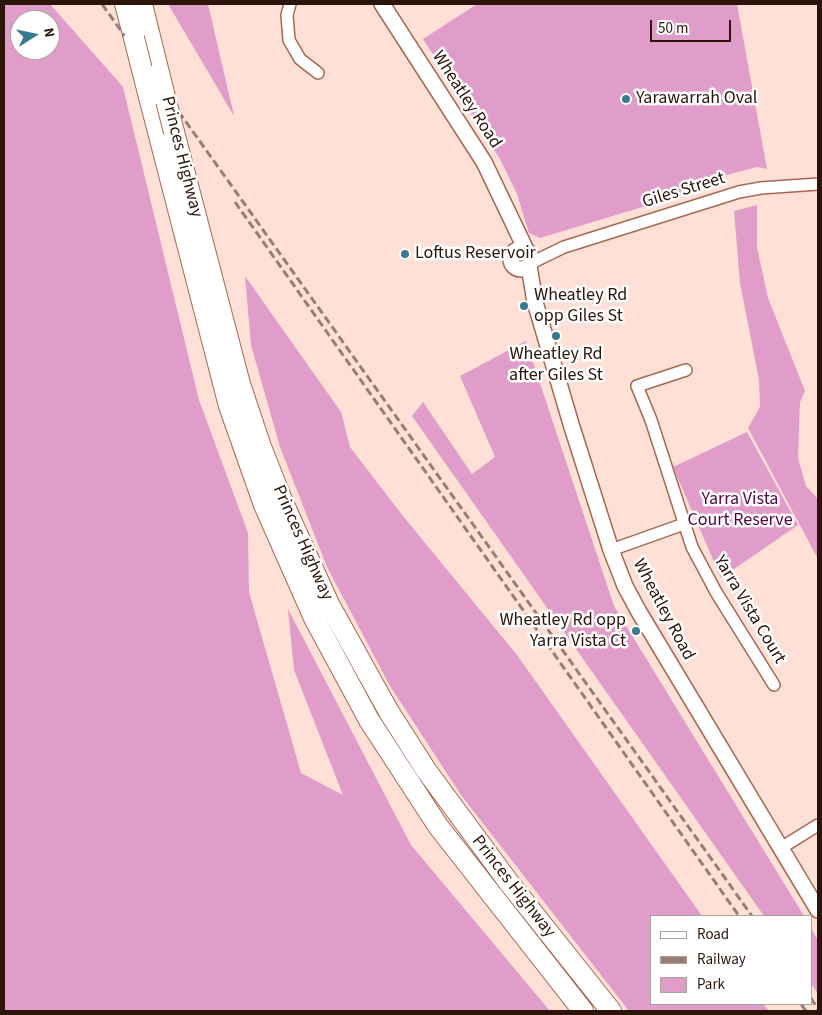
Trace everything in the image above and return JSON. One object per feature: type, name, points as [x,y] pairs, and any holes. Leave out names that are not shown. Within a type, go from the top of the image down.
[{"type":"highway","name":"Princes Highway","points":[[125,4],[229,406],[264,504],[314,618],[369,720],[438,826],[583,1011]]},
{"type":"highway","name":"Princes Highway","points":[[142,4],[243,392],[282,500],[330,604],[384,704],[426,770],[510,884],[611,1011]]},
{"type":"street","points":[[290,4],[287,15],[290,40],[300,59],[318,73]]},
{"type":"street","name":"Wheatley Road","points":[[382,4],[484,162],[499,190],[525,259],[535,302],[611,550],[638,612],[818,910]]},
{"type":"street","name":"Giles Street","points":[[525,259],[739,192],[761,188],[818,184]]},
{"type":"street","name":"Yarra Vista Court","points":[[686,370],[637,386],[652,420],[684,524],[701,565],[774,686]]},
{"type":"street","points":[[611,550],[684,524]]},
{"type":"street","points":[[781,848],[818,826]]},
{"type":"green space","points":[[4,4],[50,4],[55,10],[10,10],[10,60],[60,60],[60,15],[123,87],[199,400],[248,533],[249,592],[301,773],[343,795],[294,670],[288,609],[411,845],[550,1011],[4,1011]]},
{"type":"green space","points":[[168,4],[208,4],[234,116]]},
{"type":"green space","points":[[477,4],[737,4],[767,169],[757,167],[723,176],[692,192],[540,238],[529,233],[517,194],[500,159],[423,39]]},
{"type":"green space","points":[[757,205],[757,247],[768,298],[805,391],[800,402],[798,458],[806,486],[818,499],[818,559],[748,428],[760,407],[759,380],[740,283],[734,211]]},
{"type":"green space","points":[[245,276],[341,412],[350,447],[403,516],[517,655],[701,915],[650,915],[650,1005],[764,1005],[769,1011],[629,1011],[461,795],[390,686],[327,567],[280,447],[251,345]]},
{"type":"green space","points":[[526,341],[614,606],[803,915],[763,915],[412,416],[423,402],[472,474],[495,457],[460,376]]},
{"type":"green space","name":"Yarra Vista Court Reserve","points":[[747,432],[798,525],[721,578],[673,467]]},
{"type":"green space","points":[[812,930],[818,940],[818,994],[812,985]]},
{"type":"railway","points":[[102,4],[751,915]]},
{"type":"railway","points":[[235,202],[738,915]]},
{"type":"railway","points":[[812,1000],[818,1009]]},
{"type":"railway","points":[[802,1005],[806,1011]]},
{"type":"place","name":"Yarawarrah Oval","points":[[626,99]]},
{"type":"place","name":"Loftus Reservoir","points":[[405,254]]},
{"type":"place","name":"Wheatley Rd opp Giles St","points":[[524,306]]},
{"type":"place","name":"Wheatley Rd after Giles St","points":[[556,336]]},
{"type":"place","name":"Wheatley Rd opp Yarra Vista Ct","points":[[636,631]]}]
